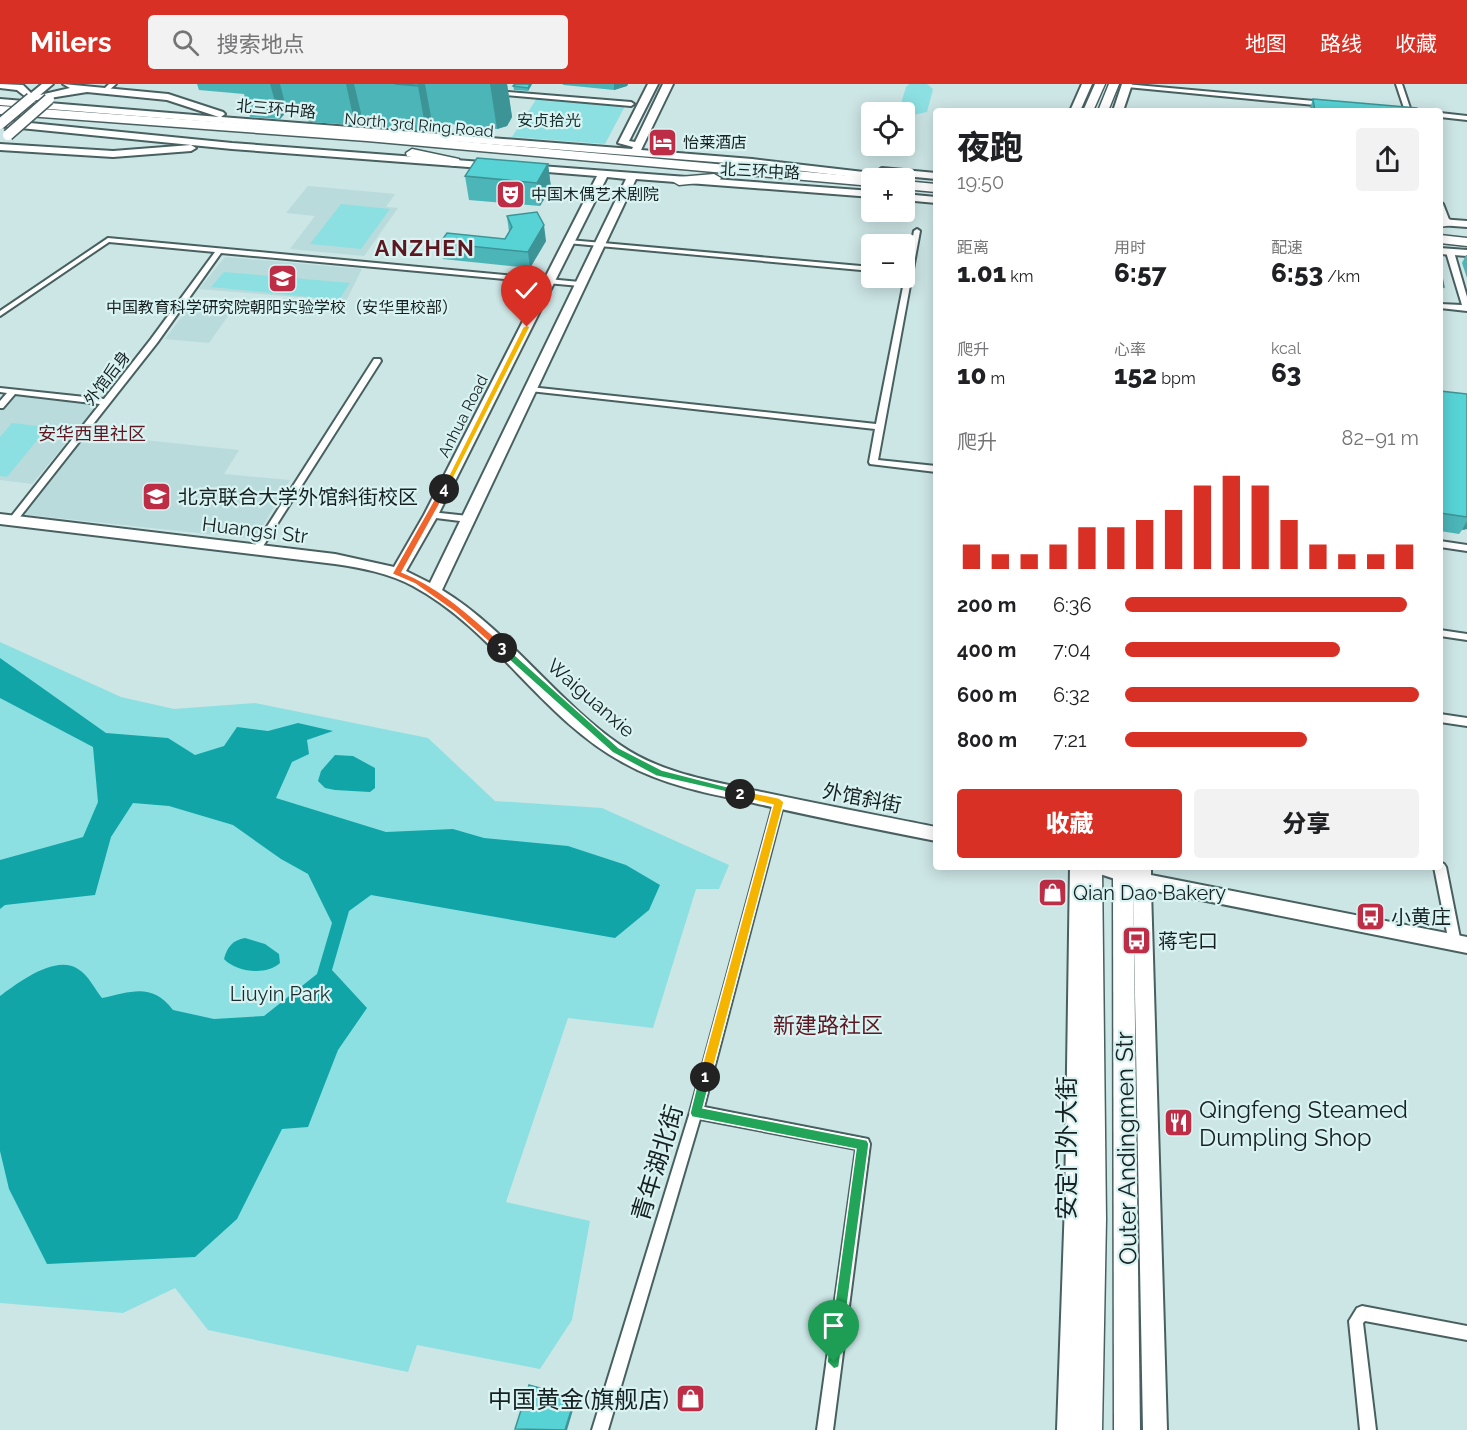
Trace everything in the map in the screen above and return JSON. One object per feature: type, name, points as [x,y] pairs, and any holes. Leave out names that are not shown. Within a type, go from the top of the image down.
[{"type":"highway","name":"North 3rd Ring Road","points":[[0,113],[391,149],[739,177],[861,182]]},
{"type":"highway","points":[[108,122],[146,114]]},
{"type":"highway","name":"North 3rd Ring Road","points":[[108,122],[368,137],[771,172],[861,186]]},
{"type":"highway","points":[[108,122],[130,134]]},
{"type":"highway","points":[[322,128],[368,137]]},
{"type":"highway","points":[[488,148],[531,144]]},
{"type":"highway","points":[[391,149],[454,162]]},
{"type":"highway","points":[[716,160],[771,172]]},
{"type":"highway","points":[[679,181],[739,177]]},
{"type":"highway","points":[[915,186],[933,188]]},
{"type":"highway","points":[[915,192],[933,194]]},
{"type":"highway","points":[[1443,225],[1467,234]]},
{"type":"highway","points":[[1443,239],[1467,242]]},
{"type":"main road","points":[[1089,108],[1100,84]]},
{"type":"main road","points":[[1104,108],[1114,84]]},
{"type":"main road","name":"安定门外大街","points":[[1089,1430],[1093,1347],[1092,870]]},
{"type":"main road","name":"Outer Andingmen Str","points":[[1123,870],[1127,1430]]},
{"type":"street","points":[[36,84],[40,95]]},
{"type":"street","points":[[2,138],[48,84]]},
{"type":"street","points":[[0,113],[68,84],[81,89],[168,97],[190,103]]},
{"type":"street","points":[[89,84],[93,89],[109,87],[174,96],[243,122]]},
{"type":"street","points":[[607,151],[641,84]]},
{"type":"street","points":[[629,145],[653,84]]},
{"type":"street","points":[[629,145],[661,84]]},
{"type":"street","points":[[629,145],[668,84]]},
{"type":"street","points":[[1076,108],[1087,84]]},
{"type":"street","points":[[1119,108],[1127,84],[1335,105]]},
{"type":"street","points":[[1399,84],[1407,108]]},
{"type":"street","points":[[0,85],[20,87],[40,95],[83,91],[156,98],[170,102],[162,109],[146,114]]},
{"type":"street","points":[[482,92],[529,93],[631,104]]},
{"type":"street","points":[[0,123],[40,95]]},
{"type":"street","name":"北三环中路","points":[[0,102],[607,151],[629,145],[716,160],[752,162],[838,182]]},
{"type":"street","points":[[1443,115],[1467,118]]},
{"type":"street","points":[[0,123],[130,134],[232,146],[509,167]]},
{"type":"street","points":[[619,126],[629,145]]},
{"type":"street","points":[[2,138],[23,145],[102,151],[124,147],[132,140],[130,134]]},
{"type":"street","points":[[2,138],[113,154],[232,146]]},
{"type":"street","points":[[0,157],[18,151],[116,158],[146,152]]},
{"type":"street","points":[[752,162],[933,176]]},
{"type":"street","name":"北三环中路","points":[[521,168],[772,187],[838,182]]},
{"type":"street","name":"Anhua Road","points":[[397,574],[431,515],[603,175]]},
{"type":"street","points":[[433,592],[632,177]]},
{"type":"street","points":[[838,182],[861,180]]},
{"type":"street","points":[[915,180],[933,182]]},
{"type":"street","points":[[838,182],[861,190]]},
{"type":"street","points":[[772,187],[802,193],[861,198]]},
{"type":"street","points":[[915,198],[933,200]]},
{"type":"street","points":[[915,203],[933,205]]},
{"type":"street","points":[[1443,225],[1467,224]]},
{"type":"street","points":[[915,239],[917,231]]},
{"type":"street","points":[[0,314],[108,240],[580,284]]},
{"type":"street","points":[[569,242],[861,268]]},
{"type":"street","name":"外馆后身","points":[[6,519],[107,402],[219,251]]},
{"type":"street","points":[[1443,306],[1467,308],[1445,251],[1467,253]]},
{"type":"street","points":[[904,288],[873,462],[933,469]]},
{"type":"street","points":[[257,549],[377,361]]},
{"type":"street","points":[[530,389],[881,427]]},
{"type":"street","points":[[0,390],[107,402]]},
{"type":"street","points":[[0,405],[14,391]]},
{"type":"street","points":[[431,515],[468,519]]},
{"type":"street","name":"Huangsi Str","points":[[6,519],[336,560],[397,574],[418,582],[433,592]]},
{"type":"street","points":[[1443,544],[1467,548]]},
{"type":"street","name":"Waiguanxie","points":[[433,592],[491,638],[598,737],[616,750],[660,774],[779,802]]},
{"type":"street","points":[[1443,633],[1467,637]]},
{"type":"street","points":[[1443,718],[1467,722]]},
{"type":"street","name":"外馆斜街","points":[[779,802],[933,833]]},
{"type":"street","name":"青年湖北街","points":[[600,1430],[696,1113],[779,802]]},
{"type":"street","points":[[1069,1430],[1076,1203],[1079,870]]},
{"type":"street","points":[[1123,870],[1461,944],[1441,870]]},
{"type":"street","points":[[1143,874],[1155,1430]]},
{"type":"street","points":[[1123,973],[1143,956]]},
{"type":"street","points":[[696,1113],[863,1144],[825,1430]]},
{"type":"street","points":[[1368,1430],[1356,1321],[1362,1312],[1467,1333]]},
{"type":"shaded area","points":[[308,186],[395,194],[386,207],[398,208],[364,256],[290,249],[315,216],[286,213]]},
{"type":"shaded area","name":"中国教育科学研究院朝阳实验学校（安华里校部）","points":[[225,257],[362,269],[346,301],[199,289]]},
{"type":"shaded area","points":[[189,307],[232,310],[209,343],[165,339]]},
{"type":"shaded area","points":[[14,394],[99,403],[32,484],[0,480],[0,409]]},
{"type":"shaded area","name":"北京联合大学外馆斜街校区","points":[[86,434],[239,450],[224,474],[290,480],[255,539],[20,514]]},
{"type":"shaded area","points":[[0,658],[106,733],[168,738],[195,755],[224,746],[237,727],[268,731],[298,723],[333,731],[307,740],[309,754],[292,762],[276,798],[386,832],[453,829],[484,838],[568,846],[626,865],[660,885],[649,910],[615,938],[371,895],[349,911],[332,970],[367,1008],[338,1050],[308,1127],[282,1129],[237,1219],[195,1257],[47,1264],[9,1189],[0,1151],[0,996],[37,972],[59,965],[69,965],[85,975],[102,998],[122,993],[149,992],[165,1001],[173,1010],[214,1019],[264,1016],[317,974],[332,923],[308,874],[281,859],[233,825],[169,806],[133,803],[111,837],[95,895],[5,905],[0,909],[0,860],[83,837],[98,802],[93,747],[0,698]]},
{"type":"shaded area","points":[[335,755],[353,756],[375,768],[375,788],[370,792],[325,788],[318,781],[321,771]]},
{"type":"shaded area","points":[[245,938],[265,944],[279,954],[280,963],[267,970],[251,971],[236,967],[224,959],[234,942]]},
{"type":"green space","points":[[909,84],[927,84],[933,89],[927,112],[915,115],[915,102],[901,102]]},
{"type":"green space","name":"安贞拾光","points":[[537,98],[625,106],[605,144],[512,137]]},
{"type":"green space","points":[[341,204],[390,209],[361,249],[310,244]]},
{"type":"green space","points":[[224,272],[350,283],[339,300],[211,287]]},
{"type":"green space","points":[[12,423],[48,427],[7,477],[0,476],[0,437]]},
{"type":"green space","name":"Liuyin Park","points":[[0,642],[121,697],[174,709],[255,703],[428,738],[495,801],[602,808],[729,865],[719,889],[696,889],[653,1028],[568,1018],[506,1202],[590,1221],[572,1320],[540,1369],[417,1345],[408,1372],[208,1330],[175,1288],[123,1313],[0,1303]]},
{"type":"building","points":[[395,84],[419,84],[418,86]]},
{"type":"building","points":[[530,84],[528,88],[513,86]]},
{"type":"building","points":[[1313,99],[1417,108],[1314,108]]},
{"type":"building","points":[[477,158],[548,164],[537,183],[465,176]]},
{"type":"building","points":[[537,212],[544,225],[528,252],[440,243],[447,233],[505,239],[512,227],[507,216]]},
{"type":"building","points":[[1443,391],[1467,394],[1467,517],[1443,513]]},
{"type":"building","points":[[529,1385],[575,1398],[565,1430],[515,1429]]},
{"type":"place","name":"怡莱酒店","points":[[662,142]]},
{"type":"place","name":"中国木偶艺术剧院","points":[[510,194]]},
{"type":"place","name":"中国教育科学研究院朝阳实验学校（安华里校部）","points":[[282,279]]},
{"type":"place","name":"北京联合大学外馆斜街校区","points":[[157,497]]},
{"type":"place","name":"Qian Dao Bakery","points":[[1052,893]]},
{"type":"place","name":"小黄庄","points":[[1370,917]]},
{"type":"place","name":"蒋宅口","points":[[1137,941]]},
{"type":"place","name":"Qingfeng Steamed Dumpling Shop","points":[[1178,1123]]},
{"type":"place","name":"中国黄金(旗舰店)","points":[[690,1399]]},
{"type":"district","name":"ANZHEN","points":[[425,248]]},
{"type":"district","name":"安华西里社区","points":[[92,433]]},
{"type":"district","name":"新建路社区","points":[[828,1025]]},
{"type":"route","points":[[527,327],[431,515],[397,574],[418,582],[458,609],[598,737],[632,760],[660,774],[779,802],[696,1113],[863,1144],[834,1362]]}]
